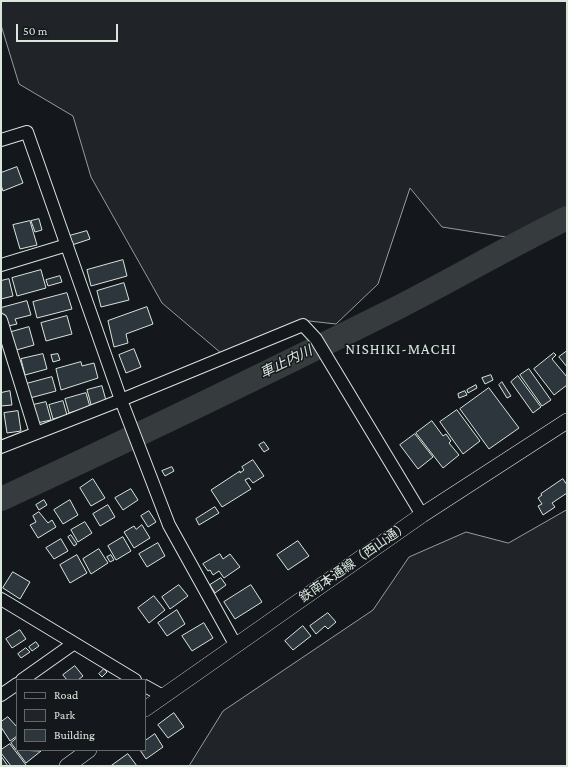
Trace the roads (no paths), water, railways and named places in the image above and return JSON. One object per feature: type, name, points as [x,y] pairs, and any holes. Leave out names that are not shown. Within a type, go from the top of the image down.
[{"type":"street","points":[[1,140],[27,132],[121,400],[169,525],[235,644]]},
{"type":"street","points":[[1,265],[67,245]]},
{"type":"street","points":[[1,320],[36,433]]},
{"type":"street","points":[[1,447],[121,400],[303,325],[316,339],[422,515]]},
{"type":"street","name":"鉄南本通線（西山通）","points":[[146,708],[235,644],[422,515],[567,421]]},
{"type":"street","points":[[1,599],[73,644],[133,679]]},
{"type":"street","points":[[23,679],[73,644]]},
{"type":"street","points":[[1,695],[16,685]]},
{"type":"street","points":[[146,687],[163,696]]},
{"type":"street","points":[[67,766],[88,751]]},
{"type":"waterway","name":"車止内川","points":[[1,499],[149,430],[415,299],[523,240],[567,218]]},
{"type":"district","name":"NISHIKI-MACHI","points":[[401,349]]}]
